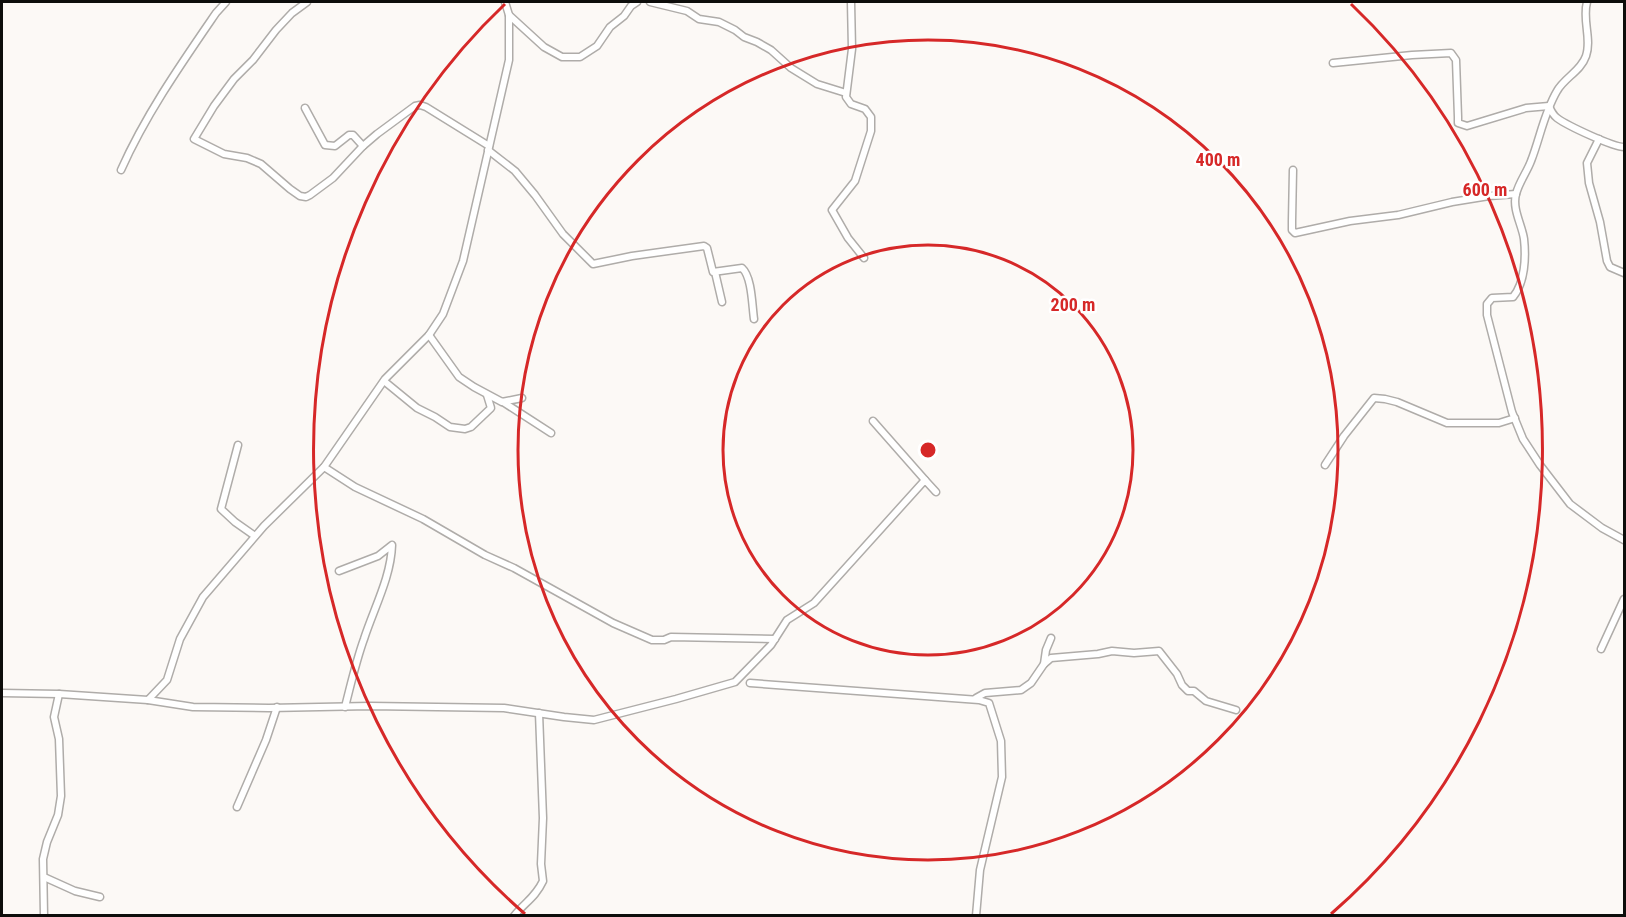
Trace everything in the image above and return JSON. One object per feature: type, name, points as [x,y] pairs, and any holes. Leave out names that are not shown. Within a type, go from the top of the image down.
[{"type":"street","points":[[121,170],[160,95],[210,21],[226,2]]},
{"type":"street","points":[[307,2],[292,13],[234,79],[194,139],[224,154],[247,158],[261,164],[290,189],[306,197],[333,178],[363,146],[392,122],[420,105],[489,148],[515,171],[563,234],[592,264],[700,246],[707,248],[722,302]]},
{"type":"street","points":[[148,700],[167,680],[180,639],[203,597],[255,536],[324,466],[384,381],[429,335],[443,314],[463,261],[509,60],[509,15],[505,2]]},
{"type":"street","points":[[509,15],[544,47],[562,57],[580,57],[597,46],[610,27],[637,2]]},
{"type":"street","points":[[650,2],[687,11],[699,19],[719,22],[771,50],[790,68],[817,84],[846,93]]},
{"type":"street","points":[[851,2],[852,49],[846,97],[851,104],[865,109],[872,117],[871,131],[855,181],[832,210],[864,258]]},
{"type":"street","points":[[1587,2],[1585,11],[1588,46],[1586,57],[1581,66],[1558,88],[1515,194],[1515,204],[1524,240],[1522,279],[1519,290],[1513,297],[1492,298],[1487,304],[1486,315],[1523,439],[1570,504],[1602,528],[1624,540]]},
{"type":"street","points":[[1333,63],[1451,53],[1456,60],[1458,123],[1462,126],[1526,108],[1549,106]]},
{"type":"street","points":[[1549,106],[1555,117],[1599,139],[1618,147],[1624,147]]},
{"type":"street","points":[[305,108],[325,146],[335,146],[349,135],[353,135],[363,146]]},
{"type":"street","points":[[1599,139],[1587,163],[1589,183],[1600,222],[1607,261],[1610,267],[1624,273]]},
{"type":"street","points":[[1293,170],[1292,230],[1295,233],[1350,220],[1398,215],[1443,204],[1515,194]]},
{"type":"street","points":[[715,272],[745,269],[754,319]]},
{"type":"street","points":[[429,335],[459,377],[551,433]]},
{"type":"street","points":[[384,381],[417,408],[450,427],[465,429],[471,427],[491,408],[487,395]]},
{"type":"street","points":[[502,402],[522,398]]},
{"type":"street","points":[[1325,465],[1344,435],[1374,398],[1397,402],[1447,423],[1499,423],[1515,418]]},
{"type":"street","points":[[873,421],[936,492]]},
{"type":"street","points":[[238,445],[221,509],[255,536]]},
{"type":"street","points":[[324,466],[355,487],[423,519],[485,555],[652,640],[664,640],[671,637],[775,639]]},
{"type":"street","points":[[2,693],[148,700],[193,706],[504,708],[594,720],[735,682],[771,645],[787,620],[814,603],[925,480]]},
{"type":"street","points":[[339,570],[378,556],[392,545],[391,557],[345,707]]},
{"type":"street","points":[[1601,649],[1624,599]]},
{"type":"street","points":[[1044,664],[1051,638]]},
{"type":"street","points":[[979,700],[975,698],[985,693],[1021,690],[1051,658],[1112,651],[1134,653],[1159,651],[1188,691],[1194,691],[1206,701],[1236,710]]},
{"type":"street","points":[[750,683],[989,702],[1001,741],[1002,777],[980,870],[976,915]]},
{"type":"street","points":[[44,915],[43,859],[58,814],[61,796],[58,740],[54,717],[59,694]]},
{"type":"street","points":[[237,807],[266,740],[277,707]]},
{"type":"street","points":[[514,915],[533,898],[543,881],[539,713]]},
{"type":"street","points":[[44,877],[75,891],[100,897]]}]
